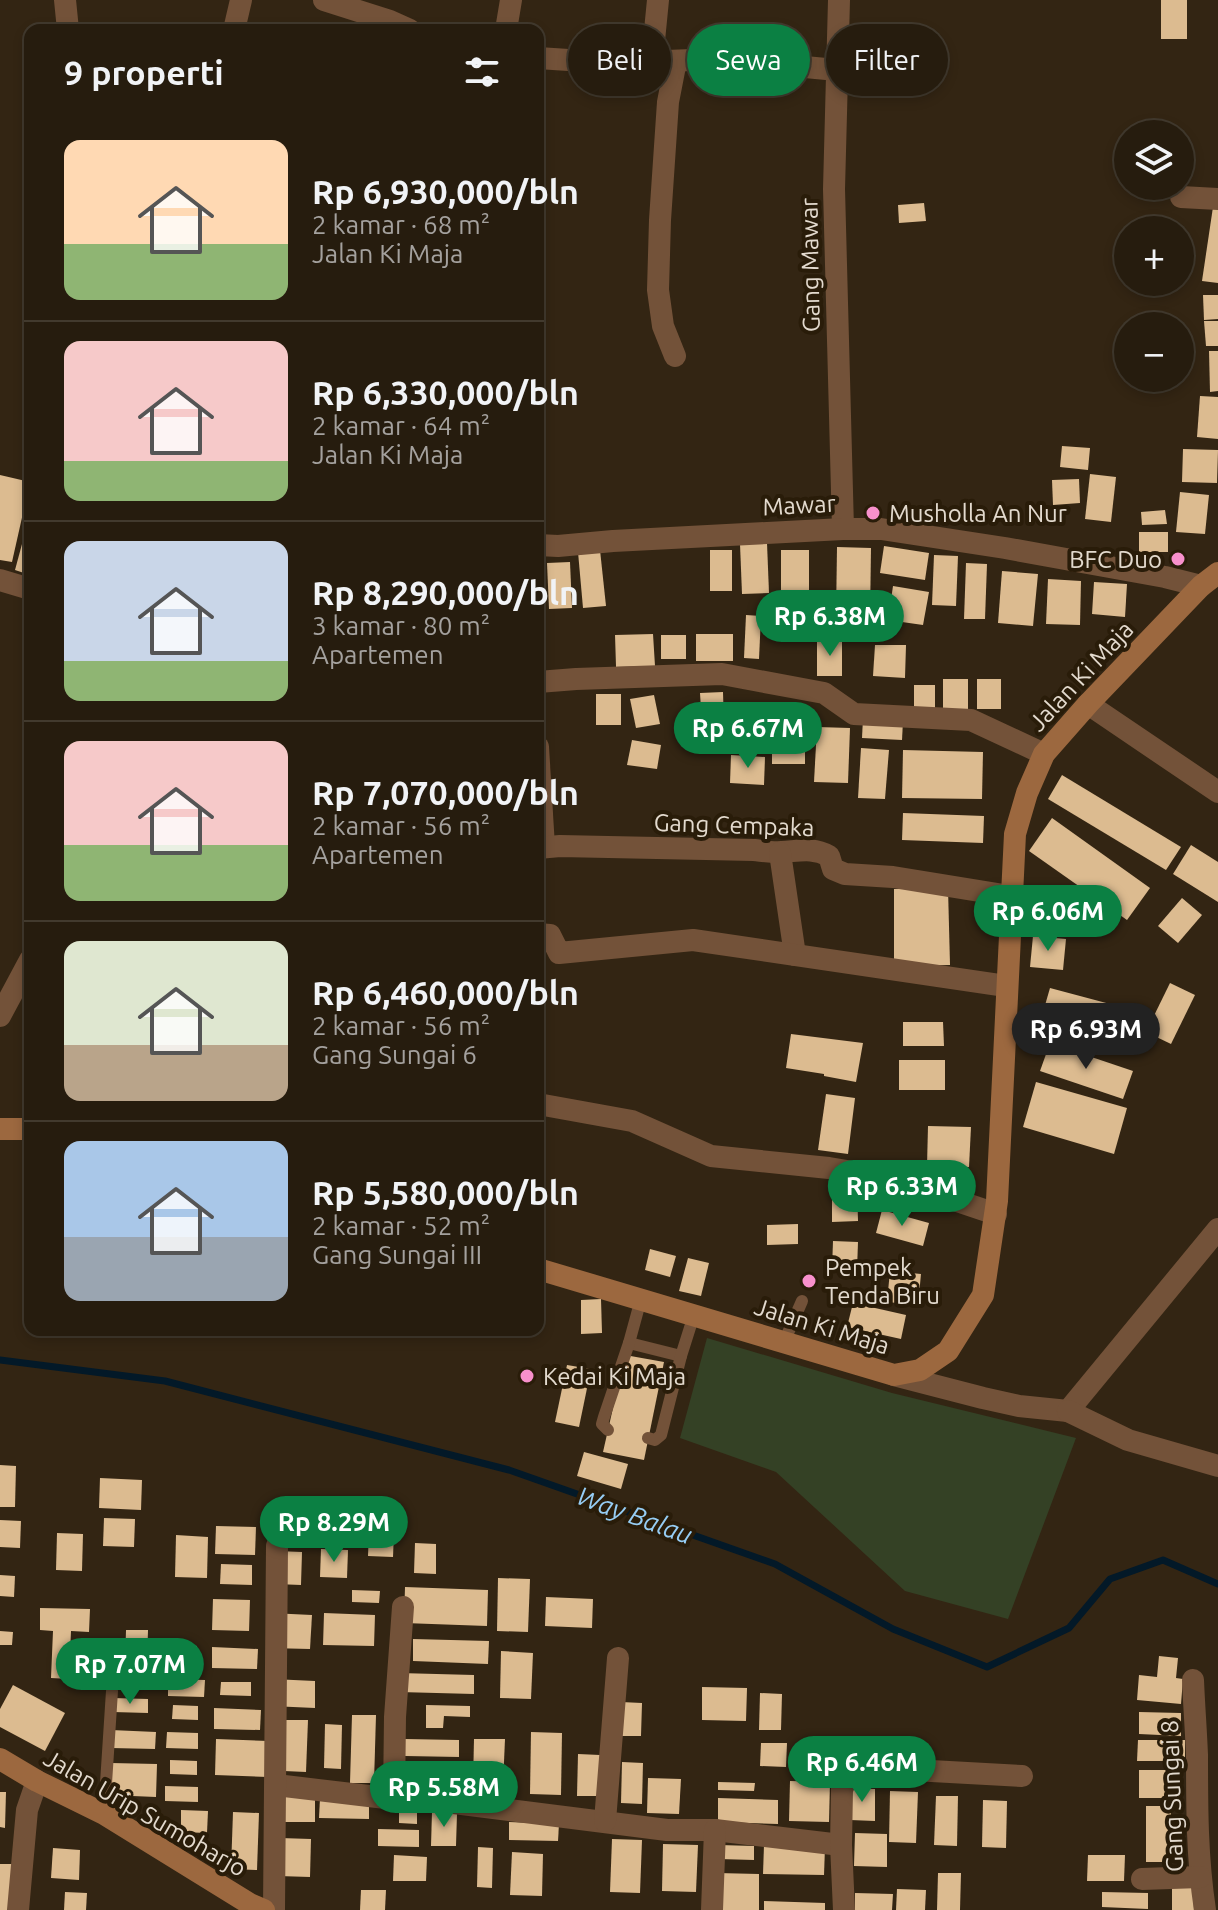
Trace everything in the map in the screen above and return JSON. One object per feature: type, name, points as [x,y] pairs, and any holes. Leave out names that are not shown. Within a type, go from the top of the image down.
[{"type":"main road","name":"Jalan Ki Maja","points":[[544,1271],[894,1375],[920,1370],[948,1351],[983,1295],[996,1214],[1010,896],[1015,834],[1027,793],[1044,754],[1088,704],[1210,579]]},
{"type":"main road","points":[[0,1129],[24,1129]]},
{"type":"main road","name":"Jalan Urip Sumoharjo","points":[[0,1759],[104,1814],[255,1908]]},
{"type":"street","points":[[65,0],[67,24]]},
{"type":"street","points":[[235,24],[241,0]]},
{"type":"street","points":[[324,0],[353,4],[397,24]]},
{"type":"street","points":[[507,24],[511,0]]},
{"type":"street","points":[[656,24],[658,0]]},
{"type":"street","name":"Gang Mawar","points":[[838,24],[839,0]]},
{"type":"street","points":[[671,61],[718,59],[826,64]]},
{"type":"street","points":[[675,356],[663,326],[658,290],[667,117],[676,61]]},
{"type":"street","points":[[544,62],[568,62]]},
{"type":"street","name":"Gang Mawar","points":[[836,96],[834,189],[843,529]]},
{"type":"street","points":[[1194,198],[1218,199]]},
{"type":"street","name":"Mawar","points":[[544,545],[881,529],[1165,577],[1210,579]]},
{"type":"street","points":[[0,580],[24,587]]},
{"type":"street","points":[[544,681],[722,674],[824,693],[854,714],[971,720],[1044,754]]},
{"type":"street","points":[[1088,704],[1218,792]]},
{"type":"street","name":"Gang Cempaka","points":[[544,848],[780,853],[798,849],[819,850],[829,856],[833,869],[845,874],[893,877],[1010,896]]},
{"type":"street","points":[[780,853],[795,955]]},
{"type":"street","points":[[544,934],[550,935],[559,953],[693,940],[1006,986]]},
{"type":"street","points":[[0,1016],[24,971]]},
{"type":"street","points":[[544,1105],[632,1121],[711,1156],[829,1168],[889,1178],[996,1214]]},
{"type":"street","points":[[1068,1411],[1217,1231]]},
{"type":"street","points":[[894,1375],[1019,1406],[1068,1411],[1128,1440],[1218,1466]]},
{"type":"street","points":[[274,1910],[277,1546]]},
{"type":"street","points":[[394,1799],[395,1717],[403,1607]]},
{"type":"street","points":[[605,1821],[618,1658]]},
{"type":"street","name":"Gang Sungai 8","points":[[1193,1680],[1200,1877],[1205,1910]]},
{"type":"street","points":[[844,1910],[842,1789],[849,1775],[858,1767],[1022,1776]]},
{"type":"street","points":[[18,1910],[27,1810],[37,1781]]},
{"type":"street","points":[[276,1785],[394,1799],[430,1800],[667,1830],[715,1830],[841,1845]]},
{"type":"street","points":[[712,1910],[715,1830]]},
{"type":"street","points":[[1142,1879],[1200,1877]]},
{"type":"lane","points":[[608,1430],[602,1424],[641,1299]]},
{"type":"lane","points":[[784,1342],[802,1301]]},
{"type":"lane","points":[[648,1438],[655,1440],[661,1435],[694,1315]]},
{"type":"lane","points":[[629,1343],[681,1356]]},
{"type":"lane","points":[[104,1814],[112,1691]]},
{"type":"green space","points":[[707,1338],[892,1393],[1076,1438],[1008,1619],[905,1591],[776,1472],[680,1438]]},
{"type":"building","points":[[1161,0],[1187,0],[1187,39],[1161,39]]},
{"type":"building","points":[[924,203],[926,221],[899,223],[898,205]]},
{"type":"building","points":[[1213,207],[1218,208],[1218,283],[1202,281]]},
{"type":"building","points":[[1203,295],[1218,295],[1218,319],[1204,320]]},
{"type":"building","points":[[1204,321],[1218,321],[1218,346],[1206,346]]},
{"type":"building","points":[[1209,351],[1218,351],[1218,391],[1210,392]]},
{"type":"building","points":[[1200,396],[1218,397],[1218,439],[1197,437]]},
{"type":"building","points":[[1062,446],[1090,448],[1088,470],[1060,467]]},
{"type":"building","points":[[1183,449],[1218,450],[1217,483],[1182,482]]},
{"type":"building","points":[[1090,474],[1116,477],[1111,522],[1085,519]]},
{"type":"building","points":[[0,475],[24,481],[24,509],[12,562],[0,560]]},
{"type":"building","points":[[1079,479],[1080,503],[1053,505],[1052,480]]},
{"type":"building","points":[[1180,492],[1209,495],[1205,534],[1176,532]]},
{"type":"building","points":[[1165,510],[1167,524],[1142,525],[1141,512]]},
{"type":"building","points":[[1139,532],[1168,532],[1168,552],[1139,552]]},
{"type":"building","points":[[24,537],[24,573],[15,570]]},
{"type":"building","points":[[767,543],[769,593],[742,594],[740,544]]},
{"type":"building","points":[[884,546],[929,553],[925,580],[880,573]]},
{"type":"building","points":[[837,547],[871,548],[870,618],[836,617]]},
{"type":"building","points":[[600,550],[606,606],[583,608],[578,552]]},
{"type":"building","points":[[710,550],[732,550],[732,591],[710,591]]},
{"type":"building","points":[[781,550],[809,550],[809,598],[781,598]]},
{"type":"building","points":[[934,555],[958,556],[956,606],[932,605]]},
{"type":"building","points":[[570,562],[572,608],[549,609],[547,563]]},
{"type":"building","points":[[966,563],[987,564],[985,619],[964,619]]},
{"type":"building","points":[[1002,571],[1038,574],[1033,626],[998,623]]},
{"type":"building","points":[[1048,579],[1081,581],[1080,625],[1046,624]]},
{"type":"building","points":[[1094,582],[1127,584],[1125,617],[1092,614]]},
{"type":"building","points":[[893,586],[929,592],[923,625],[888,620]]},
{"type":"building","points":[[746,615],[761,616],[759,659],[744,658]]},
{"type":"building","points":[[653,634],[655,666],[616,667],[615,635]]},
{"type":"building","points":[[696,634],[733,634],[733,661],[696,661]]},
{"type":"building","points":[[661,635],[686,635],[686,659],[661,659]]},
{"type":"building","points":[[817,640],[842,640],[842,676],[817,676]]},
{"type":"building","points":[[875,645],[906,645],[905,678],[873,676]]},
{"type":"building","points":[[943,679],[968,679],[968,712],[943,712]]},
{"type":"building","points":[[977,679],[1001,679],[1001,709],[977,709]]},
{"type":"building","points":[[914,685],[935,685],[935,711],[914,711]]},
{"type":"building","points":[[723,692],[724,726],[702,726],[700,693]]},
{"type":"building","points":[[596,694],[621,694],[621,725],[596,725]]},
{"type":"building","points":[[654,695],[660,724],[636,728],[630,699]]},
{"type":"building","points":[[736,705],[759,705],[758,740],[735,740]]},
{"type":"building","points":[[770,705],[802,707],[800,737],[768,735]]},
{"type":"building","points":[[863,718],[903,721],[902,740],[862,738]]},
{"type":"building","points":[[817,727],[850,728],[848,783],[814,782]]},
{"type":"building","points":[[632,740],[661,745],[657,769],[627,765]]},
{"type":"building","points":[[772,747],[805,747],[805,764],[772,764]]},
{"type":"building","points":[[861,748],[889,750],[885,799],[858,798]]},
{"type":"building","points":[[903,750],[983,752],[982,799],[902,798]]},
{"type":"building","points":[[731,755],[765,757],[764,785],[730,783]]},
{"type":"building","points":[[1062,775],[1181,847],[1166,870],[1048,799]]},
{"type":"building","points":[[903,813],[984,816],[983,843],[902,840]]},
{"type":"building","points":[[1052,818],[1150,888],[1127,920],[1029,851]]},
{"type":"building","points":[[1191,845],[1218,862],[1218,902],[1173,874]]},
{"type":"building","points":[[948,888],[950,965],[894,966],[894,889]]},
{"type":"building","points":[[1182,898],[1202,915],[1178,943],[1158,926]]},
{"type":"building","points":[[1033,936],[1066,939],[1063,970],[1030,967]]},
{"type":"building","points":[[1170,983],[1195,995],[1171,1044],[1146,1032]]},
{"type":"building","points":[[1050,988],[1140,1012],[1130,1050],[1039,1026]]},
{"type":"building","points":[[903,1022],[943,1022],[944,1046],[903,1046]]},
{"type":"building","points":[[791,1034],[863,1043],[856,1082],[786,1068]]},
{"type":"building","points":[[1050,1043],[1133,1071],[1123,1099],[1040,1071]]},
{"type":"building","points":[[899,1060],[945,1060],[945,1090],[899,1090]]},
{"type":"building","points":[[1036,1082],[1127,1108],[1114,1154],[1023,1127]]},
{"type":"building","points":[[826,1094],[855,1098],[848,1154],[818,1150]]},
{"type":"building","points":[[928,1126],[971,1127],[969,1167],[927,1166]]},
{"type":"building","points":[[832,1183],[857,1183],[858,1221],[832,1222]]},
{"type":"building","points":[[882,1210],[929,1223],[923,1246],[876,1233]]},
{"type":"building","points":[[798,1224],[798,1244],[767,1245],[767,1225]]},
{"type":"building","points":[[833,1241],[858,1242],[857,1270],[832,1269]]},
{"type":"building","points":[[650,1249],[676,1256],[670,1277],[645,1270]]},
{"type":"building","points":[[688,1258],[709,1263],[701,1296],[679,1291]]},
{"type":"building","points":[[890,1271],[921,1274],[918,1305],[887,1302]]},
{"type":"building","points":[[601,1299],[602,1333],[581,1334],[581,1300]]},
{"type":"building","points":[[853,1303],[906,1315],[901,1339],[847,1327]]},
{"type":"building","points":[[625,1355],[664,1362],[644,1460],[603,1452]]},
{"type":"building","points":[[567,1365],[591,1369],[579,1427],[555,1422]]},
{"type":"building","points":[[584,1452],[628,1464],[621,1489],[577,1476]]},
{"type":"building","points":[[0,1465],[16,1466],[15,1507],[0,1507]]},
{"type":"building","points":[[100,1478],[142,1480],[141,1510],[99,1508]]},
{"type":"building","points":[[294,1500],[328,1501],[327,1537],[292,1535]]},
{"type":"building","points":[[104,1518],[135,1519],[134,1547],[103,1546]]},
{"type":"building","points":[[0,1520],[21,1521],[20,1548],[0,1547]]},
{"type":"building","points":[[216,1526],[256,1527],[255,1555],[215,1554]]},
{"type":"building","points":[[369,1531],[394,1532],[393,1557],[368,1556]]},
{"type":"building","points":[[57,1533],[83,1534],[82,1571],[56,1570]]},
{"type":"building","points":[[176,1535],[208,1537],[207,1578],[175,1577]]},
{"type":"building","points":[[415,1543],[436,1544],[436,1574],[414,1573]]},
{"type":"building","points":[[321,1549],[348,1550],[347,1578],[320,1577]]},
{"type":"building","points":[[277,1551],[302,1552],[301,1585],[276,1584]]},
{"type":"building","points":[[221,1564],[252,1565],[252,1585],[220,1584]]},
{"type":"building","points":[[0,1575],[15,1576],[14,1597],[0,1596]]},
{"type":"building","points":[[498,1578],[530,1579],[528,1632],[497,1631]]},
{"type":"building","points":[[405,1587],[488,1590],[487,1626],[404,1623]]},
{"type":"building","points":[[352,1590],[380,1591],[379,1603],[352,1602]]},
{"type":"building","points":[[546,1597],[593,1599],[592,1628],[545,1626]]},
{"type":"building","points":[[213,1599],[250,1600],[249,1631],[212,1630]]},
{"type":"building","points":[[40,1608],[90,1609],[89,1632],[71,1631],[69,1679],[51,1678],[53,1631],[40,1630]]},
{"type":"building","points":[[270,1613],[312,1615],[310,1649],[269,1648]]},
{"type":"building","points":[[324,1613],[375,1615],[374,1646],[323,1645]]},
{"type":"building","points":[[126,1630],[148,1630],[147,1666],[125,1665]]},
{"type":"building","points":[[0,1631],[13,1632],[12,1645],[0,1645]]},
{"type":"building","points":[[413,1639],[489,1641],[488,1664],[413,1661]]},
{"type":"building","points":[[167,1645],[197,1646],[197,1669],[167,1668]]},
{"type":"building","points":[[212,1647],[258,1649],[257,1669],[212,1668]]},
{"type":"building","points":[[501,1651],[533,1653],[531,1699],[500,1698]]},
{"type":"building","points":[[1159,1656],[1178,1658],[1176,1678],[1183,1679],[1181,1704],[1137,1700],[1139,1675],[1157,1677]]},
{"type":"building","points":[[399,1673],[474,1675],[474,1694],[399,1692]]},
{"type":"building","points":[[168,1679],[205,1680],[204,1697],[168,1696]]},
{"type":"building","points":[[272,1679],[315,1681],[315,1708],[271,1706]]},
{"type":"building","points":[[221,1682],[251,1682],[251,1696],[220,1695]]},
{"type":"building","points":[[13,1685],[65,1713],[45,1751],[0,1727],[0,1709]]},
{"type":"building","points":[[702,1687],[747,1688],[746,1721],[702,1720]]},
{"type":"building","points":[[760,1693],[782,1694],[781,1730],[759,1730]]},
{"type":"building","points":[[113,1698],[148,1699],[148,1713],[113,1712]]},
{"type":"building","points":[[621,1702],[642,1703],[641,1736],[620,1736]]},
{"type":"building","points":[[173,1705],[198,1706],[198,1720],[172,1719]]},
{"type":"building","points":[[426,1705],[470,1706],[470,1717],[444,1716],[443,1728],[426,1728]]},
{"type":"building","points":[[214,1708],[261,1710],[260,1730],[214,1729]]},
{"type":"building","points":[[1139,1712],[1181,1713],[1181,1736],[1139,1734]]},
{"type":"building","points":[[352,1715],[376,1715],[374,1783],[350,1783]]},
{"type":"building","points":[[285,1720],[308,1720],[306,1772],[284,1771]]},
{"type":"building","points":[[325,1724],[342,1725],[341,1769],[324,1768]]},
{"type":"building","points":[[111,1730],[156,1732],[155,1749],[111,1748]]},
{"type":"building","points":[[167,1732],[198,1733],[198,1749],[166,1748]]},
{"type":"building","points":[[531,1732],[562,1733],[561,1795],[530,1794]]},
{"type":"building","points":[[216,1739],[269,1741],[268,1777],[215,1775]]},
{"type":"building","points":[[405,1739],[459,1740],[459,1757],[405,1756]]},
{"type":"building","points":[[474,1739],[505,1739],[503,1785],[473,1784]]},
{"type":"building","points":[[1138,1740],[1185,1740],[1185,1761],[1137,1761]]},
{"type":"building","points":[[761,1743],[787,1743],[786,1767],[760,1766]]},
{"type":"building","points":[[578,1754],[600,1755],[599,1796],[577,1796]]},
{"type":"building","points":[[170,1760],[197,1761],[197,1775],[170,1774]]},
{"type":"building","points":[[622,1762],[643,1763],[642,1804],[621,1803]]},
{"type":"building","points":[[111,1763],[157,1764],[156,1797],[109,1795]]},
{"type":"building","points":[[400,1767],[462,1768],[462,1796],[399,1795]]},
{"type":"building","points":[[1139,1770],[1175,1770],[1175,1798],[1139,1798]]},
{"type":"building","points":[[648,1778],[681,1779],[679,1814],[647,1813]]},
{"type":"building","points":[[790,1781],[830,1782],[829,1822],[789,1821]]},
{"type":"building","points":[[718,1782],[755,1783],[754,1791],[718,1790]]},
{"type":"building","points":[[165,1786],[198,1787],[198,1802],[165,1801]]},
{"type":"building","points":[[850,1788],[875,1789],[875,1821],[850,1820]]},
{"type":"building","points":[[890,1791],[918,1792],[916,1843],[889,1842]]},
{"type":"building","points":[[0,1792],[6,1792],[5,1828],[0,1827]]},
{"type":"building","points":[[283,1795],[315,1795],[315,1822],[282,1822]]},
{"type":"building","points":[[936,1796],[958,1796],[957,1846],[934,1845]]},
{"type":"building","points":[[320,1798],[369,1800],[369,1819],[319,1818]]},
{"type":"building","points":[[718,1798],[778,1800],[778,1824],[718,1822]]},
{"type":"building","points":[[983,1800],[1007,1801],[1006,1848],[982,1847]]},
{"type":"building","points":[[1146,1806],[1171,1806],[1171,1862],[1146,1862]]},
{"type":"building","points":[[181,1810],[208,1811],[207,1833],[181,1832]]},
{"type":"building","points":[[399,1811],[417,1812],[417,1824],[399,1823]]},
{"type":"building","points":[[233,1812],[259,1813],[257,1870],[231,1869]]},
{"type":"building","points":[[432,1812],[457,1813],[456,1846],[431,1846]]},
{"type":"building","points":[[509,1822],[559,1824],[558,1841],[509,1840]]},
{"type":"building","points":[[378,1829],[419,1830],[419,1847],[378,1846]]},
{"type":"building","points":[[855,1833],[887,1834],[887,1867],[854,1866]]},
{"type":"building","points":[[280,1838],[311,1839],[310,1877],[278,1876]]},
{"type":"building","points":[[612,1839],[642,1840],[640,1893],[610,1892]]},
{"type":"building","points":[[663,1844],[698,1845],[696,1892],[662,1891]]},
{"type":"building","points":[[719,1845],[754,1846],[754,1860],[719,1859]]},
{"type":"building","points":[[764,1845],[825,1847],[824,1875],[763,1874]]},
{"type":"building","points":[[478,1847],[493,1848],[492,1888],[477,1887]]},
{"type":"building","points":[[53,1848],[80,1850],[79,1880],[51,1878]]},
{"type":"building","points":[[512,1852],[543,1854],[542,1896],[510,1895]]},
{"type":"building","points":[[394,1855],[427,1857],[426,1881],[393,1881]]},
{"type":"building","points":[[1088,1855],[1125,1855],[1124,1881],[1087,1881]]},
{"type":"building","points":[[0,1864],[14,1864],[12,1910],[0,1910]]},
{"type":"building","points":[[717,1873],[759,1874],[759,1910],[716,1910]]},
{"type":"building","points":[[938,1873],[961,1873],[960,1910],[937,1910]]},
{"type":"building","points":[[1193,1887],[1194,1910],[1172,1910],[1172,1888]]},
{"type":"building","points":[[897,1889],[926,1890],[925,1910],[896,1910]]},
{"type":"building","points":[[361,1890],[386,1890],[385,1910],[360,1910]]},
{"type":"building","points":[[65,1892],[87,1893],[86,1910],[64,1910]]},
{"type":"building","points":[[1102,1892],[1148,1893],[1148,1909],[1102,1907]]},
{"type":"building","points":[[855,1893],[893,1894],[892,1910],[855,1910]]},
{"type":"building","points":[[764,1901],[825,1903],[825,1910],[764,1910]]},
{"type":"waterway","name":"Way Balau","points":[[0,1360],[165,1381],[509,1470],[775,1564],[893,1629],[987,1667],[1069,1628],[1110,1579],[1163,1560],[1218,1584]]},
{"type":"place","name":"Musholla An Nur","points":[[873,513]]},
{"type":"place","name":"BFC Duo","points":[[1178,559]]},
{"type":"place","name":"Pempek Tenda Biru","points":[[809,1281]]},
{"type":"place","name":"Kedai Ki Maja","points":[[527,1376]]}]
